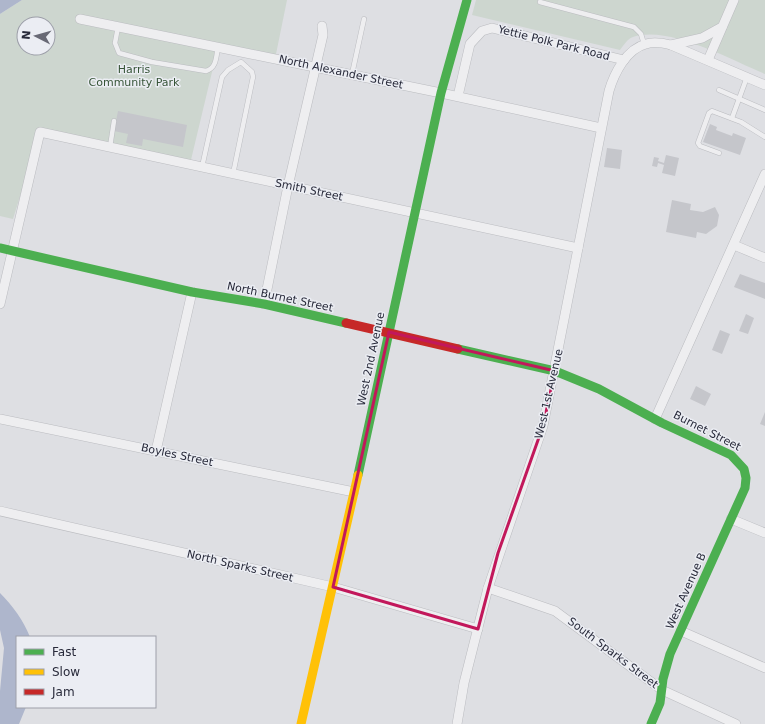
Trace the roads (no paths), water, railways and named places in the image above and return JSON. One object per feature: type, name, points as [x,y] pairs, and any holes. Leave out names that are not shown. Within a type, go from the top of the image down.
[{"type":"street","name":"West 2nd Avenue","points":[[301,724],[333,587],[441,93],[467,0]]},
{"type":"street","points":[[708,60],[733,1]]},
{"type":"street","name":"North Alexander Street","points":[[80,19],[458,96],[601,128]]},
{"type":"street","points":[[264,304],[288,186],[323,34],[322,26]]},
{"type":"street","points":[[671,45],[702,38],[722,27]]},
{"type":"street","name":"Yettie Polk Park Road","points":[[458,96],[470,44],[482,31],[492,28],[624,60]]},
{"type":"street","points":[[624,60],[644,44],[654,42],[671,45],[765,85]]},
{"type":"street","name":"West 1st Avenue","points":[[457,724],[464,682],[498,553],[536,448],[555,371],[601,128],[612,80],[624,60]]},
{"type":"street","name":"Smith Street","points":[[12,251],[40,132],[578,248]]},
{"type":"street","points":[[655,418],[765,174]]},
{"type":"street","points":[[734,245],[765,258]]},
{"type":"street","name":"North Burnet Street","points":[[0,248],[192,292],[264,304],[555,371]]},
{"type":"street","points":[[0,304],[12,251]]},
{"type":"street","points":[[156,451],[192,292]]},
{"type":"street","name":"Burnet Street","points":[[555,371],[578,378],[600,388],[620,401],[731,455],[740,462],[745,470]]},
{"type":"street","name":"Boyles Street","points":[[0,419],[354,492]]},
{"type":"street","name":"West Avenue B","points":[[651,724],[660,703],[667,663],[745,488],[747,482],[745,470]]},
{"type":"street","name":"North Sparks Street","points":[[0,511],[333,587],[478,629]]},
{"type":"street","points":[[731,519],[765,533]]},
{"type":"street","name":"South Sparks Street","points":[[488,588],[555,610],[662,690],[736,724]]},
{"type":"street","points":[[681,631],[765,668]]},
{"type":"lane","points":[[540,2],[634,27],[641,34],[644,44]]},
{"type":"lane","points":[[352,74],[364,19]]},
{"type":"lane","points":[[118,26],[114,43],[119,53],[152,62],[206,71],[210,70],[214,65],[218,47]]},
{"type":"lane","points":[[202,167],[222,77],[228,70],[241,62],[243,52]]},
{"type":"lane","points":[[233,174],[253,77],[252,72],[241,62]]},
{"type":"lane","points":[[732,118],[747,77]]},
{"type":"lane","points":[[719,90],[765,110]]},
{"type":"lane","points":[[719,153],[700,146],[698,143],[709,113],[712,111],[751,127],[765,137]]},
{"type":"lane","points":[[110,147],[114,121]]},
{"type":"water","points":[[0,0],[22,0],[0,14]]},
{"type":"water","points":[[0,593],[17,614],[30,636],[16,636],[16,708],[26,708],[19,724],[0,724],[0,691],[4,648],[0,630]]},
{"type":"park label","name":"Harris Community Park","points":[[134,75]]}]
